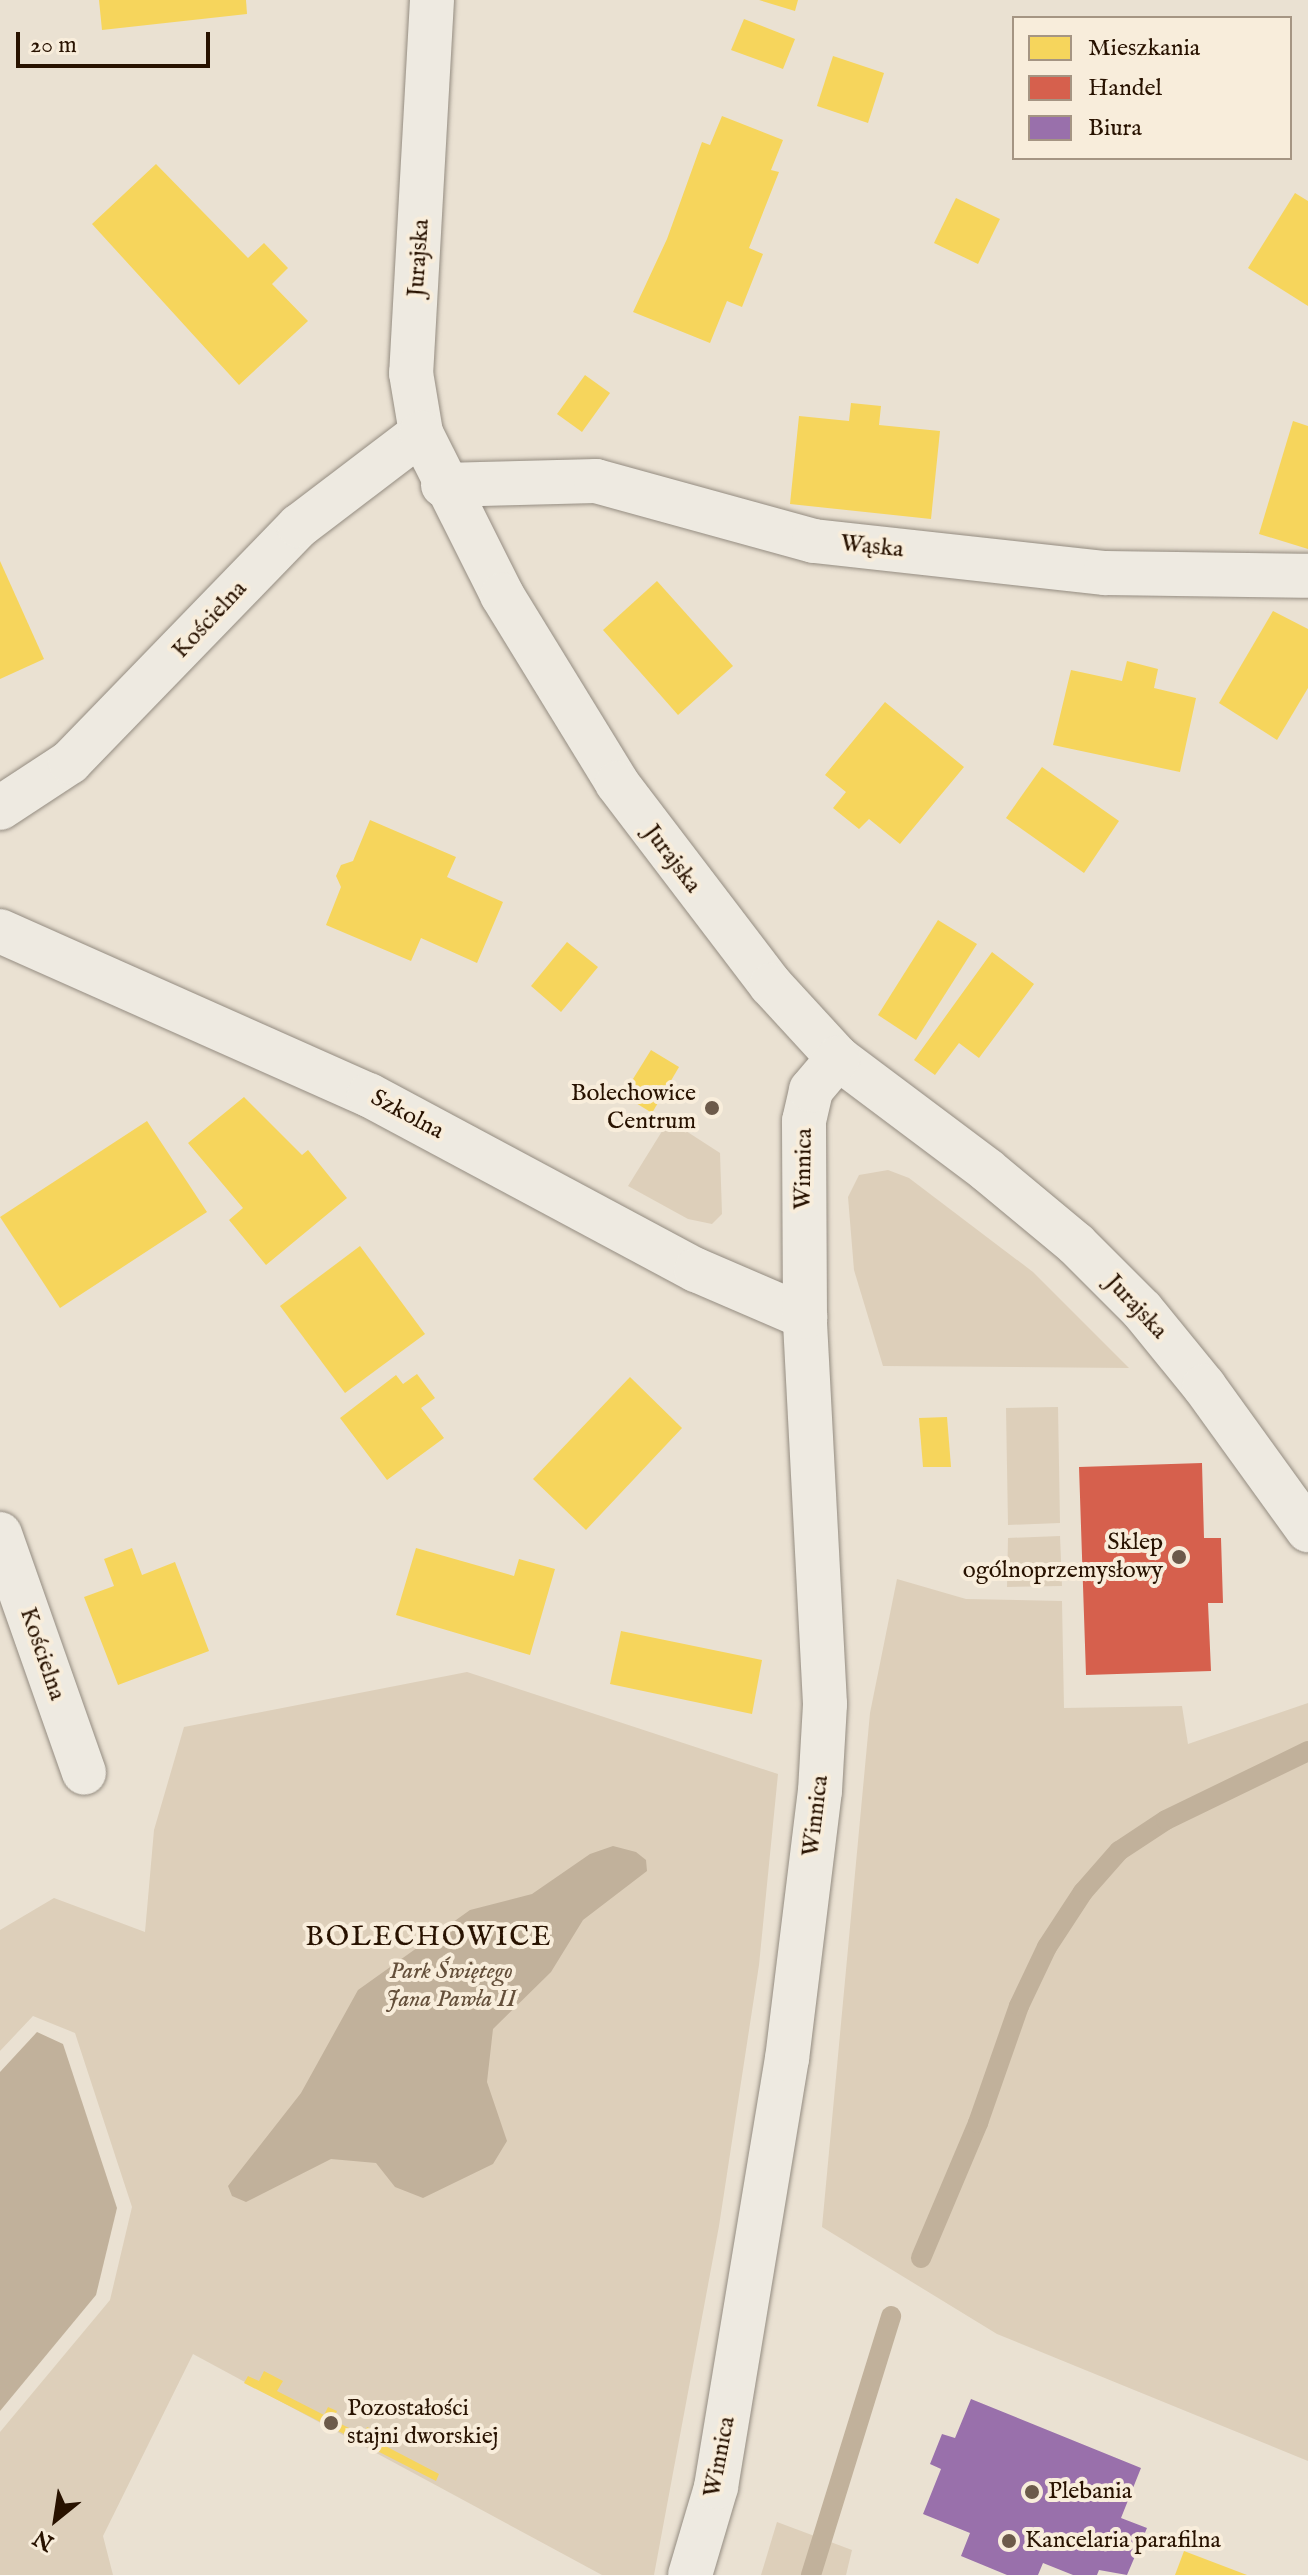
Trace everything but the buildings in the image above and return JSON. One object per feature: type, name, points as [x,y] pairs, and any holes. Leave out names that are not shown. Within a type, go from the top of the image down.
[{"type":"street","name":"Jurajska","points":[[432,0],[411,373],[421,433],[443,485],[510,609],[617,783],[715,916],[838,1058],[998,1179],[1076,1244],[1142,1310],[1308,1530]]},
{"type":"street","name":"Kościelna","points":[[0,808],[70,762],[299,526],[421,433]]},
{"type":"street","name":"Wąska","points":[[443,485],[596,481],[814,541],[1105,573],[1308,576]]},
{"type":"street","name":"Szkolna","points":[[0,931],[369,1095],[696,1270],[805,1317]]},
{"type":"street","name":"Winnica","points":[[690,2575],[716,2487],[787,2059],[820,1791],[825,1704],[805,1317],[804,1121],[811,1090],[838,1058]]},
{"type":"street","name":"Kościelna","points":[[0,1534],[84,1773]]},
{"type":"green space","points":[[669,1120],[720,1153],[722,1214],[712,1224],[688,1219],[628,1186]]},
{"type":"green space","points":[[888,1170],[909,1178],[1033,1272],[1129,1368],[883,1366],[854,1270],[848,1197],[859,1175]]},
{"type":"green space","points":[[1058,1407],[1060,1523],[1008,1525],[1006,1408]]},
{"type":"green space","points":[[1060,1536],[1062,1586],[1007,1587],[1008,1538]]},
{"type":"green space","points":[[897,1579],[966,1599],[1062,1601],[1064,1708],[1182,1706],[1188,1744],[1308,1703],[1308,2461],[997,2334],[822,2227],[870,1713]]},
{"type":"green space","name":"Park Świętego Jana Pawła II","points":[[467,1672],[778,1774],[759,1965],[719,2226],[654,2575],[602,2575],[193,2354],[103,2536],[113,2575],[0,2575],[0,2432],[110,2300],[132,2207],[75,2033],[33,2016],[0,2051],[0,1930],[54,1898],[145,1932],[154,1830],[184,1727]]},
{"type":"green space","points":[[777,2522],[852,2550],[846,2575],[761,2575]]},
{"type":"shaded area","points":[[613,1846],[636,1852],[646,1860],[647,1871],[583,1920],[551,1972],[493,2029],[487,2082],[507,2141],[493,2164],[423,2198],[395,2187],[376,2163],[331,2159],[246,2202],[232,2196],[228,2186],[301,2093],[358,1990],[470,1910],[532,1894],[590,1854]]},
{"type":"shaded area","points":[[37,2032],[63,2044],[117,2208],[96,2295],[0,2411],[0,2072]]},
{"type":"waterway","points":[[921,2258],[978,2123],[1019,2006],[1047,1947],[1083,1892],[1119,1851],[1166,1820],[1308,1751]]},
{"type":"waterway","points":[[811,2575],[891,2316]]},
{"type":"place","name":"Bolechowice Centrum","points":[[712,1108]]},
{"type":"place","name":"Sklep ogólnoprzemysłowy","points":[[1179,1557]]},
{"type":"place","name":"Pozostałości stajni dworskiej","points":[[331,2423]]},
{"type":"place","name":"Plebania","points":[[1032,2492]]},
{"type":"place","name":"Kancelaria parafilna","points":[[1009,2541]]},
{"type":"district","name":"BOLECHOWICE","points":[[429,1938]]}]
